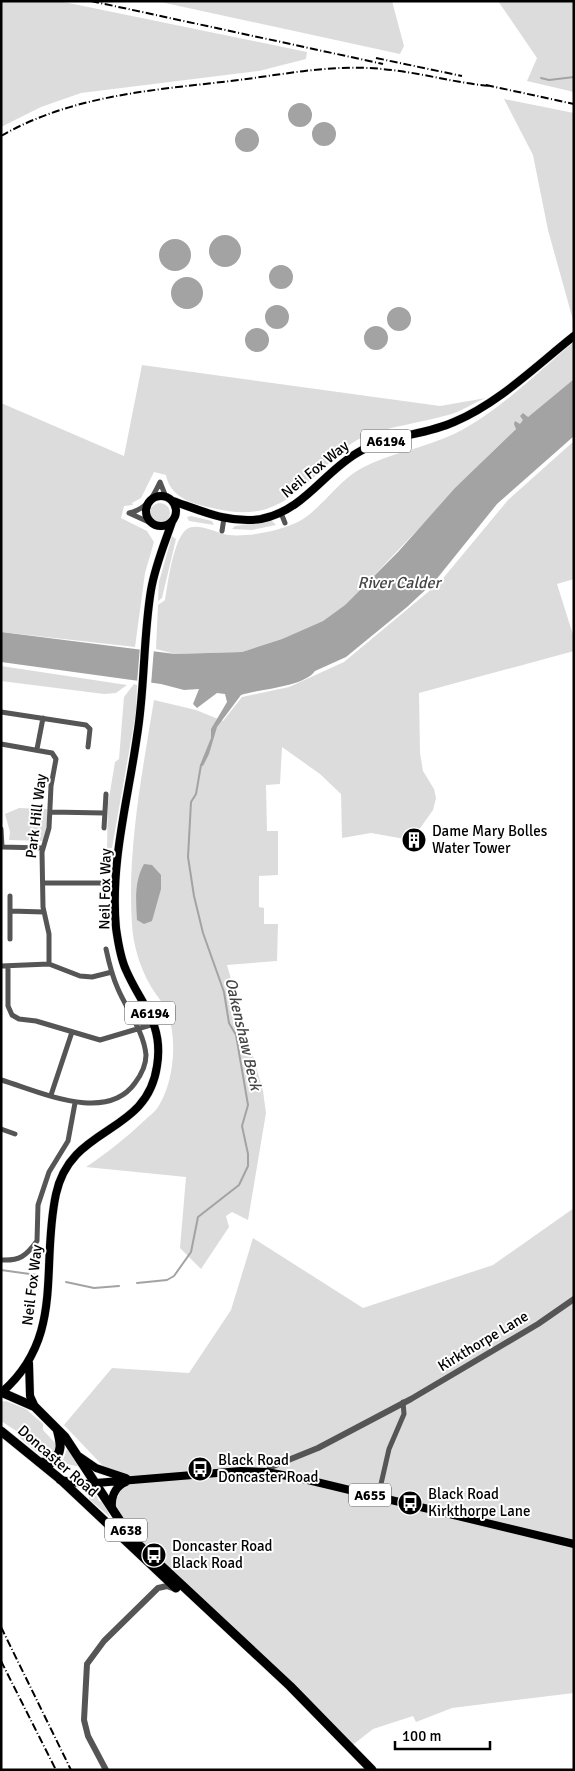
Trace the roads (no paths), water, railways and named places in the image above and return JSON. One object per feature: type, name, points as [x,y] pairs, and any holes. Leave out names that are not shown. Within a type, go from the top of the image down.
[{"type":"highway","name":"Doncaster Road","points":[[2,1392],[35,1406],[57,1429],[80,1457],[126,1530],[160,1570],[162,1585],[177,1589],[231,1633]]},
{"type":"highway","points":[[40,1462],[51,1463],[59,1454],[61,1448],[57,1429]]},
{"type":"highway","name":"Doncaster Road","points":[[1,1431],[40,1462],[296,1692],[372,1770]]},
{"type":"main road","name":"Neil Fox Way","points":[[169,499],[224,518],[253,520],[280,513],[305,497],[357,452],[375,444],[431,431],[452,423],[481,408],[574,336]]},
{"type":"main road","points":[[163,544],[155,525],[146,512],[149,503],[156,497],[169,499],[176,508],[174,519]]},
{"type":"main road","points":[[155,525],[163,526],[194,509]]},
{"type":"main road","name":"Neil Fox Way","points":[[2,1392],[14,1382],[29,1362],[43,1325],[46,1310],[53,1214],[58,1183],[64,1169],[79,1151],[95,1138],[127,1119],[138,1108],[149,1093],[158,1066],[154,1024],[125,968],[119,946],[115,883],[119,844],[141,707],[151,592],[163,544],[174,519]]},
{"type":"main road","name":"Neil Fox Way","points":[[29,1362],[30,1396],[35,1406]]},
{"type":"main road","name":"A655","points":[[80,1457],[96,1468],[132,1479]]},
{"type":"main road","name":"A655","points":[[60,1480],[73,1483],[97,1483],[241,1471],[267,1472],[308,1480],[574,1544]]},
{"type":"main road","points":[[112,1510],[112,1496],[116,1488],[132,1479]]},
{"type":"street","points":[[155,525],[127,513],[137,511],[149,503],[160,479],[169,499]]},
{"type":"street","points":[[280,513],[285,523]]},
{"type":"street","points":[[222,531],[224,518]]},
{"type":"street","points":[[1,712],[89,727],[88,746]]},
{"type":"street","points":[[37,749],[43,718]]},
{"type":"street","name":"Park Hill Way","points":[[1,744],[52,752],[55,756],[49,828],[43,848],[44,912],[49,934],[48,964]]},
{"type":"street","points":[[104,828],[106,794]]},
{"type":"street","points":[[51,812],[104,813]]},
{"type":"street","points":[[1,829],[2,847],[43,848]]},
{"type":"street","points":[[43,883],[115,883]]},
{"type":"street","points":[[10,896],[10,939]]},
{"type":"street","points":[[10,911],[44,912]]},
{"type":"street","points":[[1,1080],[75,1103],[110,1102],[133,1087],[143,1073],[146,1057],[138,1030],[112,972],[106,949]]},
{"type":"street","points":[[1,966],[48,964],[80,976],[92,977],[112,972]]},
{"type":"street","points":[[8,966],[8,1006],[12,1015],[19,1019],[36,1021],[100,1040],[154,1024]]},
{"type":"street","points":[[51,1095],[72,1032]]},
{"type":"street","points":[[1,1260],[15,1261],[22,1257],[37,1242],[38,1205],[49,1172],[68,1141],[75,1103]]},
{"type":"street","points":[[1,1129],[15,1134]]},
{"type":"street","name":"Kirkthorpe Lane","points":[[267,1472],[271,1467],[318,1448],[404,1402],[538,1324],[574,1299]]},
{"type":"street","points":[[378,1497],[390,1449],[404,1414],[404,1402]]},
{"type":"street","points":[[106,1770],[88,1736],[84,1720],[87,1664],[104,1641],[162,1585]]},
{"type":"water","points":[[300,103],[309,106],[312,115],[309,124],[300,127],[291,124],[288,115],[291,106]]},
{"type":"water","points":[[324,122],[333,125],[336,134],[333,143],[324,146],[315,143],[312,134],[315,125]]},
{"type":"water","points":[[247,128],[256,131],[259,140],[256,149],[247,152],[238,149],[235,140],[238,131]]},
{"type":"water","points":[[225,235],[231,236],[236,240],[240,245],[240,257],[236,262],[231,266],[225,267],[219,266],[214,262],[210,257],[209,251],[210,245],[214,240],[219,236]]},
{"type":"water","points":[[175,239],[181,240],[186,244],[190,249],[190,261],[186,266],[181,270],[175,271],[169,270],[164,266],[160,261],[159,255],[160,249],[164,244],[169,240]]},
{"type":"water","points":[[281,265],[290,268],[293,277],[290,286],[281,289],[272,286],[269,277],[272,268]]},
{"type":"water","points":[[187,277],[193,278],[198,282],[202,287],[202,299],[198,304],[193,308],[187,309],[181,308],[176,304],[172,299],[171,293],[172,287],[176,282],[181,278]]},
{"type":"water","points":[[277,305],[286,308],[289,317],[286,326],[277,329],[268,326],[265,317],[268,308]]},
{"type":"water","points":[[399,307],[408,310],[411,319],[408,328],[399,331],[390,328],[387,319],[390,310]]},
{"type":"water","points":[[376,326],[385,329],[388,338],[385,347],[376,350],[367,347],[364,338],[367,329]]},
{"type":"water","points":[[257,328],[266,331],[269,340],[266,349],[257,352],[248,349],[245,340],[248,331]]},
{"type":"water","name":"River Calder","points":[[574,379],[574,436],[497,504],[435,581],[407,607],[346,657],[315,671],[301,681],[241,695],[217,727],[209,754],[203,766],[200,765],[211,738],[211,729],[227,702],[225,694],[217,693],[197,708],[193,704],[199,689],[184,690],[161,684],[1,662],[1,632],[175,654],[242,652],[282,639],[323,621],[345,605],[398,552],[455,488],[516,429],[515,421],[520,424],[523,420],[520,416],[523,413],[528,417]]},
{"type":"water","points":[[144,864],[152,865],[161,875],[161,889],[152,921],[144,924],[137,920],[136,898],[137,884]]},
{"type":"waterway","points":[[541,78],[549,80],[574,77]]},
{"type":"waterway","name":"Oakenshaw Beck","points":[[137,1283],[167,1280],[174,1276],[191,1252],[198,1217],[239,1185],[248,1166],[248,1154],[242,1126],[248,1105],[236,1035],[229,1023],[224,992],[203,933],[194,896],[188,857],[191,802],[196,794],[201,765]]},
{"type":"waterway","name":"Oakenshaw Beck","points":[[1,1270],[37,1275]]},
{"type":"waterway","name":"Oakenshaw Beck","points":[[66,1282],[94,1288],[119,1286]]},
{"type":"railway","points":[[91,1],[383,64]]},
{"type":"railway","points":[[376,58],[462,76]]},
{"type":"railway","points":[[1,136],[29,122],[87,102],[147,91],[310,70],[382,69],[491,86]]},
{"type":"railway","points":[[486,85],[574,104]]},
{"type":"railway","points":[[1,1627],[71,1770]]},
{"type":"railway","points":[[1,1661],[56,1770]]},
{"type":"place","name":"Dame Mary Bolles Water Tower","points":[[414,840]]},
{"type":"place","name":"Black Road Doncaster Road","points":[[200,1469]]},
{"type":"place","name":"Black Road Kirkthorpe Lane","points":[[410,1503]]},
{"type":"place","name":"Doncaster Road Black Road","points":[[154,1555]]}]
